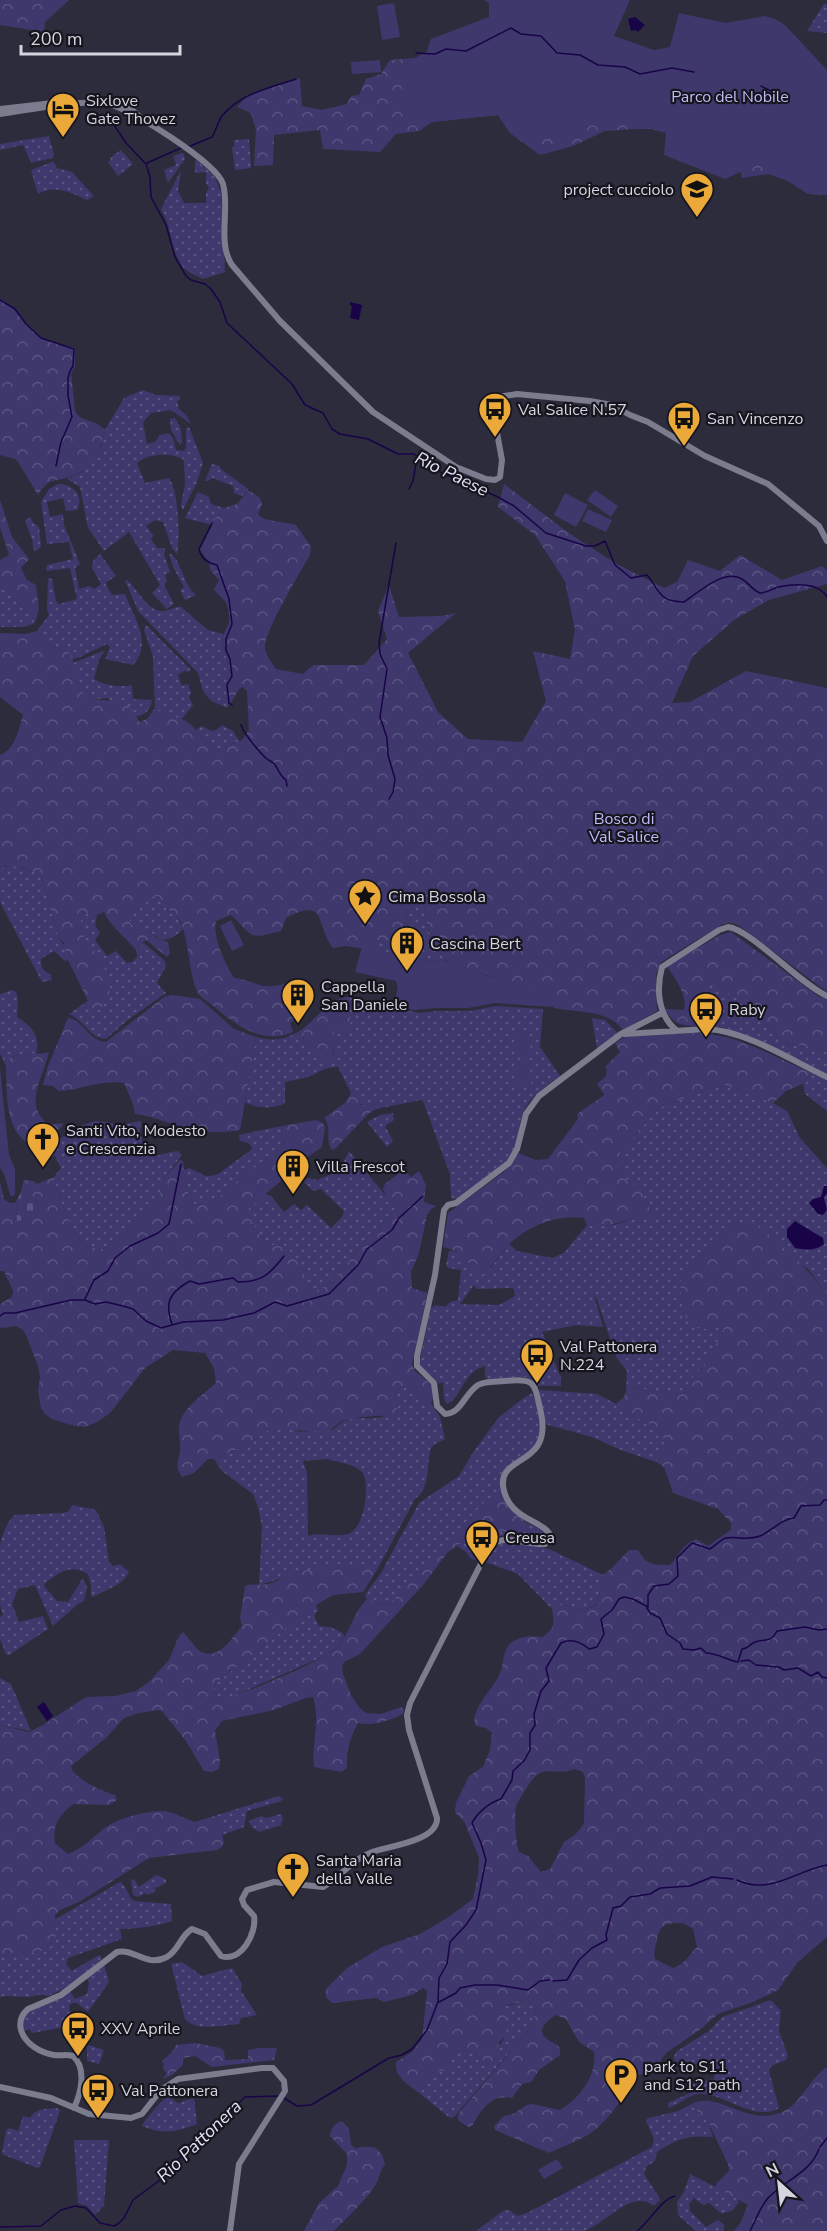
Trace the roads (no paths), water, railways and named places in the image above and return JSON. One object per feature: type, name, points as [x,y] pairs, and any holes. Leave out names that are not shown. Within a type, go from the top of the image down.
[{"type":"street","points":[[0,112],[92,100],[123,102],[145,122]]},
{"type":"street","points":[[0,112],[94,103],[110,105],[128,112],[185,147],[218,174],[222,183],[225,198],[227,254],[232,265],[280,321],[373,412],[456,467],[486,479],[495,480],[500,477],[502,460],[493,411],[493,403],[498,397],[517,394],[607,403],[648,422],[705,456],[768,484],[819,526],[827,541]]},
{"type":"street","points":[[676,1030],[662,1013],[660,979],[662,967],[719,930],[728,927],[742,932],[812,987],[827,996]]},
{"type":"street","points":[[74,2108],[79,2094],[81,2072],[79,2063],[73,2056],[51,2055],[28,2042],[23,2035],[20,2022],[28,2009],[61,1995],[117,1952],[128,1952],[143,1960],[165,1958],[178,1948],[186,1932],[192,1929],[205,1934],[221,1956],[232,1957],[239,1953],[245,1945],[255,1924],[254,1916],[244,1905],[242,1899],[247,1890],[274,1882],[322,1887],[365,1855],[405,1843],[434,1829],[437,1815],[410,1736],[408,1715],[410,1703],[490,1546],[499,1540],[508,1539],[545,1544],[551,1536],[544,1527],[525,1518],[513,1507],[503,1486],[508,1470],[537,1448],[542,1437],[542,1420],[533,1385],[522,1379],[483,1383],[475,1388],[456,1410],[445,1414],[437,1406],[434,1383],[417,1366],[417,1356],[435,1275],[444,1210],[448,1204],[456,1203],[509,1163],[517,1149],[526,1114],[539,1096],[621,1034],[662,1013]]},
{"type":"street","points":[[621,1034],[707,1029],[730,1033],[827,1077]]},
{"type":"street","points":[[0,2087],[51,2098],[89,2114],[131,2118],[142,2114],[161,2090],[178,2079],[273,2068],[281,2075],[285,2086],[282,2097],[239,2164],[234,2185],[230,2231]]},
{"type":"waterway","points":[[416,53],[435,54],[446,49],[466,51],[511,28],[521,34],[541,36],[557,53],[580,55],[598,65],[625,67],[640,74],[672,68],[694,72]]},
{"type":"waterway","points":[[188,147],[212,137],[222,116],[238,102],[256,92],[296,79]]},
{"type":"waterway","points":[[761,86],[777,94]]},
{"type":"waterway","name":"Rio Paese","points":[[114,125],[126,143],[146,164],[150,177],[151,197],[166,225],[175,257],[186,276],[211,289],[220,302],[227,323],[292,384],[305,405],[323,413],[332,429],[340,434],[368,439],[398,454],[414,454],[440,472],[514,506],[546,533],[586,546],[595,546],[605,541],[615,565],[631,578],[647,575],[661,594],[669,600],[684,602],[719,579],[735,576],[760,593],[778,587],[805,585],[818,589],[827,597]]},
{"type":"waterway","points":[[147,163],[181,148]]},
{"type":"waterway","points":[[0,300],[15,309],[26,324],[41,338],[74,349],[73,366],[68,378],[72,417],[61,442],[56,466]]},
{"type":"waterway","points":[[409,489],[413,481],[417,457]]},
{"type":"waterway","points":[[212,523],[199,549],[205,560],[217,565],[229,599],[232,624],[226,639],[226,650],[230,659],[232,676],[227,685],[229,703],[232,705]]},
{"type":"waterway","points":[[389,799],[393,792],[395,779],[388,755],[387,738],[380,717],[387,669],[380,654],[379,643],[396,543]]},
{"type":"waterway","points":[[241,725],[256,748],[275,765],[286,780],[287,786]]},
{"type":"waterway","points":[[85,1299],[94,1280],[108,1271],[115,1258],[130,1246],[158,1233],[169,1224],[181,1164]]},
{"type":"waterway","points":[[0,1316],[4,1313],[15,1313],[71,1300],[85,1300],[95,1304],[106,1302],[133,1309],[146,1321],[161,1328],[183,1322],[223,1320],[254,1313],[275,1302],[287,1306],[329,1294],[358,1265],[367,1249],[392,1230],[399,1218],[423,1196]]},
{"type":"waterway","points":[[172,1324],[169,1310],[170,1298],[183,1285],[190,1281],[199,1284],[233,1278],[238,1282],[253,1281],[269,1273],[284,1256]]},
{"type":"waterway","name":"Rio Pattonera","points":[[284,2098],[297,2106],[311,2105],[389,2058],[402,2055],[412,2049],[427,2030],[438,2002],[439,1978],[447,1964],[450,1942],[476,1910],[486,1860],[472,1823],[484,1808],[501,1799],[512,1780],[513,1771],[524,1761],[530,1750],[530,1733],[535,1725],[534,1714],[541,1691],[549,1681],[546,1668],[561,1643],[572,1641],[589,1649],[597,1647],[604,1634],[601,1619],[612,1610],[619,1599],[624,1597],[633,1599],[648,1607],[648,1595],[654,1586],[669,1584],[678,1576],[677,1558],[692,1543],[710,1549],[726,1538],[760,1536],[784,1521],[794,1518],[801,1506],[820,1505],[827,1500]]},
{"type":"waterway","points":[[647,1608],[650,1613],[660,1618],[667,1634],[680,1643],[683,1649],[701,1648],[706,1653],[738,1662],[742,1649],[755,1642],[770,1639],[777,1631],[805,1627],[827,1629]]},
{"type":"waterway","points":[[741,1661],[749,1660],[756,1665],[779,1667],[784,1670],[798,1668],[811,1676],[818,1672],[822,1677],[827,1678]]},
{"type":"waterway","name":"Rio Pattonera","points":[[737,1880],[749,1884],[772,1884],[827,1865]]},
{"type":"waterway","points":[[553,1981],[567,1980],[579,1960],[592,1948],[607,1940],[606,1935],[613,1908],[621,1906],[630,1897],[650,1894],[660,1888],[690,1886],[712,1877],[733,1879]]},
{"type":"waterway","points":[[439,2002],[456,1993],[460,1988],[497,1985],[528,1990],[540,1981],[549,1980]]},
{"type":"waterway","name":"Rio Pattonera","points":[[0,2227],[41,2226],[61,2210],[75,2206],[86,2208],[100,2223],[114,2226],[124,2218],[133,2200],[168,2174],[175,2162],[203,2138],[210,2127],[223,2119],[245,2097],[280,2096]]},
{"type":"waterway","points":[[820,2147],[827,2138]]},
{"type":"waterway","points":[[750,2231],[768,2198],[804,2170],[819,2149]]},
{"type":"waterway","points":[[637,2231],[664,2202],[675,2196]]},
{"type":"place","name":"Sixlove Gate Thovez","points":[[63,138]]},
{"type":"place","name":"project cucciolo","points":[[697,218]]},
{"type":"place","name":"Val Salice N.57","points":[[495,438]]},
{"type":"place","name":"San Vincenzo","points":[[684,447]]},
{"type":"place","name":"Cima Bossola","points":[[365,925]]},
{"type":"place","name":"Cascina Bert","points":[[407,972]]},
{"type":"place","name":"Cappella San Daniele","points":[[298,1024]]},
{"type":"place","name":"Raby","points":[[706,1038]]},
{"type":"place","name":"Santi Vito, Modesto e Crescenzia","points":[[43,1168]]},
{"type":"place","name":"Villa Frescot","points":[[293,1195]]},
{"type":"place","name":"Val Pattonera N.224","points":[[537,1384]]},
{"type":"place","name":"Creusa","points":[[482,1566]]},
{"type":"place","name":"Santa Maria della Valle","points":[[293,1898]]},
{"type":"place","name":"XXV Aprile","points":[[78,2057]]},
{"type":"place","name":"park to S11 and S12 path","points":[[621,2104]]},
{"type":"place","name":"Val Pattonera","points":[[98,2119]]},
{"type":"park label","name":"Parco del Nobile","points":[[730,96]]},
{"type":"park label","name":"Bosco di Val Salice","points":[[624,827]]}]
